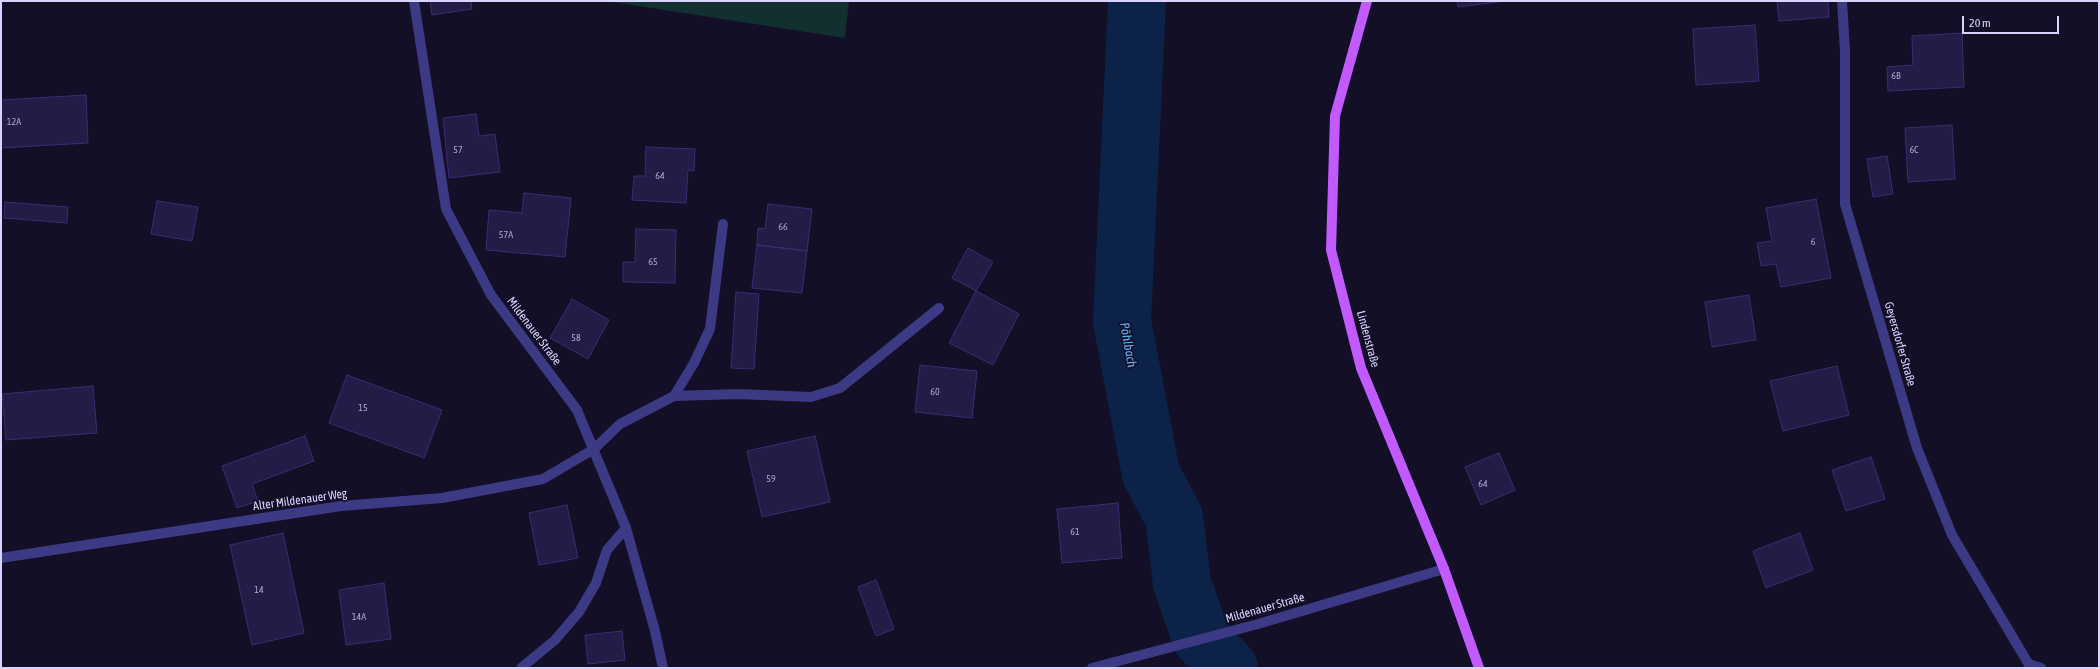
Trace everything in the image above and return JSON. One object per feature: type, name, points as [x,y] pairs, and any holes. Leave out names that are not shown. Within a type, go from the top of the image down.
[{"type":"main road","name":"Lindenstraße","points":[[1368,1],[1335,116],[1331,250],[1361,368],[1444,570],[1479,668]]},
{"type":"street","name":"Mildenauer Straße","points":[[414,1],[446,209],[491,295],[577,410],[626,528],[655,631],[663,668]]},
{"type":"street","name":"Geyersdorfer Straße","points":[[1842,1],[1845,51],[1845,204],[1917,448],[1952,535],[2030,666]]},
{"type":"street","points":[[674,396],[694,363],[710,329],[723,224]]},
{"type":"street","points":[[674,396],[738,394],[811,397],[840,388],[939,308]]},
{"type":"street","name":"Alter Mildenauer Weg","points":[[1,558],[341,506],[442,498],[543,479],[594,449],[620,424],[674,396]]},
{"type":"street","points":[[521,668],[555,640],[579,612],[596,583],[607,550],[626,528]]},
{"type":"street","name":"Mildenauer Straße","points":[[1092,668],[1258,624],[1444,570]]},
{"type":"street","points":[[2030,666],[2041,668]]},
{"type":"green space","points":[[606,1],[849,1],[845,38]]},
{"type":"building","points":[[430,1],[471,1],[472,9],[432,15]]},
{"type":"building","points":[[1457,1],[1505,1],[1458,7]]},
{"type":"building","points":[[1777,1],[1828,1],[1829,17],[1779,21]]},
{"type":"building","points":[[1755,25],[1759,81],[1696,85],[1693,29]]},
{"type":"building","points":[[1962,33],[1964,87],[1888,91],[1887,67],[1913,65],[1912,36]]},
{"type":"building","points":[[86,95],[88,143],[1,148],[1,100]]},
{"type":"building","points":[[476,114],[479,136],[495,134],[500,172],[449,178],[443,118]]},
{"type":"building","points":[[1952,125],[1955,179],[1908,182],[1905,128]]},
{"type":"building","points":[[646,147],[695,149],[694,171],[688,170],[686,203],[632,200],[634,176],[645,176]]},
{"type":"building","points":[[1887,156],[1893,194],[1873,197],[1867,159]]},
{"type":"building","points":[[524,193],[571,198],[565,257],[486,250],[489,210],[522,213]]},
{"type":"building","points":[[1816,199],[1831,278],[1781,287],[1776,264],[1761,266],[1757,243],[1772,241],[1766,208]]},
{"type":"building","points":[[157,201],[198,207],[192,241],[151,234]]},
{"type":"building","points":[[5,202],[68,207],[67,223],[4,218]]},
{"type":"building","points":[[768,204],[812,209],[807,251],[757,245],[758,228],[765,229]]},
{"type":"building","points":[[636,229],[676,230],[675,283],[623,282],[623,262],[635,262]]},
{"type":"building","points":[[757,245],[807,251],[802,293],[752,288]]},
{"type":"building","points":[[968,248],[993,262],[976,291],[952,278]]},
{"type":"building","points":[[976,291],[1019,314],[993,365],[949,343]]},
{"type":"building","points":[[736,292],[759,294],[754,369],[731,368]]},
{"type":"building","points":[[1749,295],[1756,340],[1712,347],[1705,302]]},
{"type":"building","points":[[572,299],[609,320],[588,359],[550,338]]},
{"type":"building","points":[[920,365],[977,371],[972,418],[915,412]]},
{"type":"building","points":[[1837,366],[1849,415],[1783,431],[1770,381]]},
{"type":"building","points":[[347,375],[442,410],[424,458],[329,423]]},
{"type":"building","points":[[93,386],[97,433],[6,440],[2,394]]},
{"type":"building","points":[[305,436],[314,461],[252,484],[258,501],[237,508],[222,466]]},
{"type":"building","points":[[815,436],[830,502],[762,517],[747,451]]},
{"type":"building","points":[[1499,453],[1515,490],[1481,505],[1465,467]]},
{"type":"building","points":[[1871,457],[1885,499],[1846,511],[1832,470]]},
{"type":"building","points":[[1118,503],[1122,558],[1062,563],[1057,509]]},
{"type":"building","points":[[567,505],[578,558],[539,565],[529,513]]},
{"type":"building","points":[[283,533],[304,633],[252,645],[230,545]]},
{"type":"building","points":[[1800,533],[1813,570],[1766,588],[1753,551]]},
{"type":"building","points":[[876,580],[894,629],[876,636],[858,587]]},
{"type":"building","points":[[384,583],[391,639],[346,645],[339,590]]},
{"type":"building","points":[[622,631],[625,660],[588,664],[585,635]]},
{"type":"waterway","name":"Pöhlbach","points":[[1137,1],[1122,321],[1151,474],[1174,517],[1182,583],[1201,638],[1229,668]]}]
